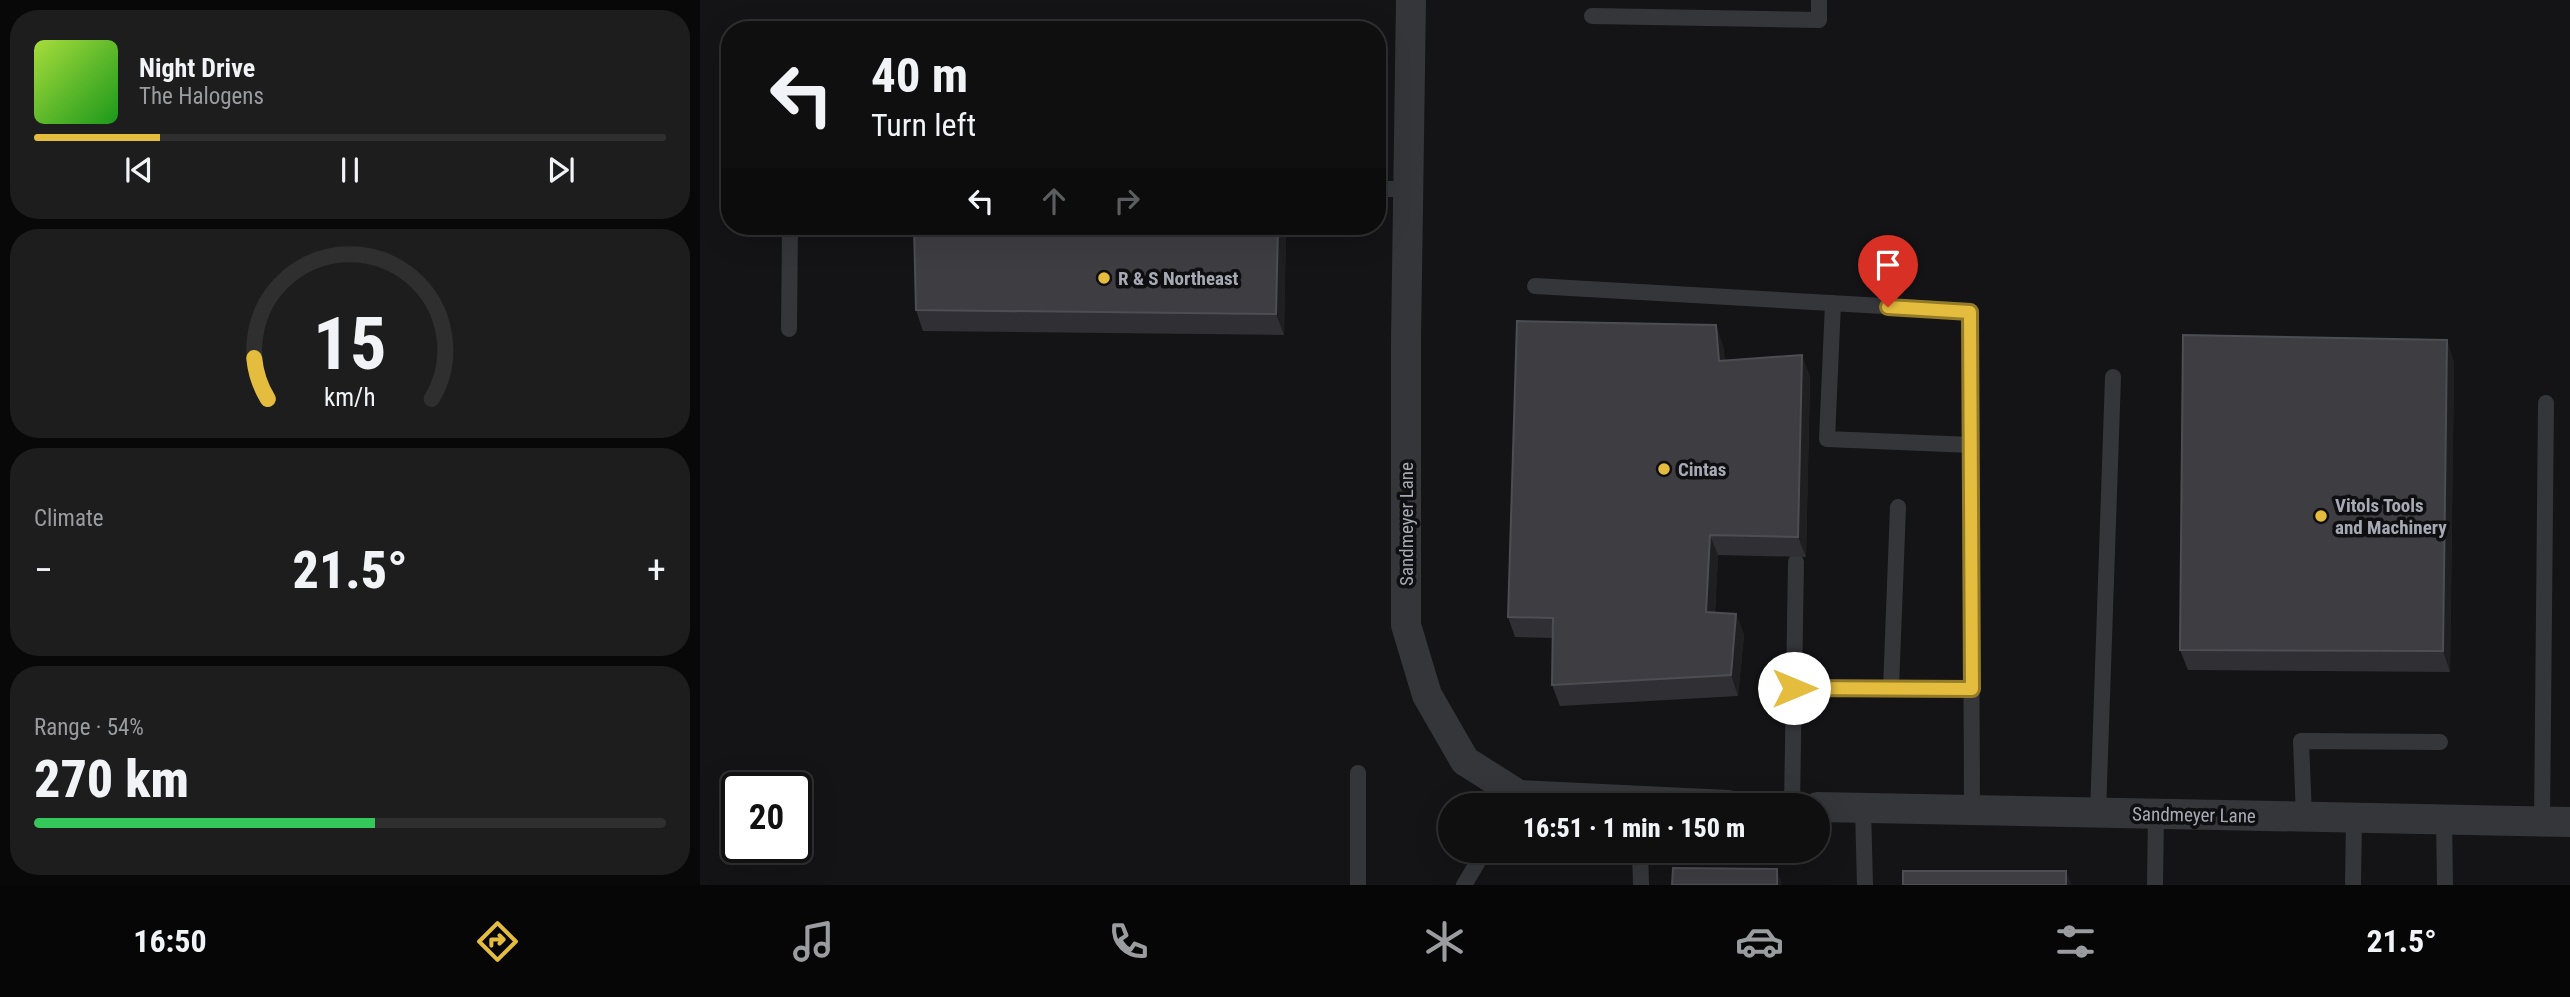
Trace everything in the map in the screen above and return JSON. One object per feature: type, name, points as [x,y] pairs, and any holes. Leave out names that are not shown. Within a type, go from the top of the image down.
[{"type":"street","name":"Sandmeyer Lane","points":[[1411,0],[1406,625],[1427,695],[1465,761],[1507,793]]},
{"type":"street","name":"Sandmeyer Lane","points":[[1830,807],[2556,822]]},
{"type":"lane","points":[[1591,16],[1819,20],[1819,0]]},
{"type":"lane","points":[[1386,189],[1408,189]]},
{"type":"lane","points":[[789,329],[790,235]]},
{"type":"lane","points":[[1535,286],[1970,312],[1972,811]]},
{"type":"lane","points":[[1833,303],[1827,439],[1970,445]]},
{"type":"lane","points":[[2098,813],[2113,377]]},
{"type":"lane","points":[[2546,404],[2556,822]]},
{"type":"lane","points":[[1891,688],[1898,507]]},
{"type":"lane","points":[[1792,793],[1796,562]]},
{"type":"lane","points":[[1794,688],[1972,689]]},
{"type":"lane","points":[[2304,817],[2301,741],[2440,743]]},
{"type":"lane","points":[[1357,773],[1358,885]]},
{"type":"lane","points":[[1863,808],[1865,885]]},
{"type":"lane","points":[[2155,885],[2156,814]]},
{"type":"lane","points":[[2353,885],[2354,818]]},
{"type":"lane","points":[[2444,820],[2445,885]]},
{"type":"lane","points":[[1464,885],[1477,863]]},
{"type":"lane","points":[[1640,863],[1641,885]]},
{"type":"building","name":"R & S Northeast","points":[[914,235],[1278,235],[1276,314],[916,310]]},
{"type":"building","name":"Cintas","points":[[1517,321],[1716,325],[1719,361],[1802,355],[1798,537],[1710,535],[1706,612],[1736,614],[1731,675],[1552,685],[1553,618],[1508,617]]},
{"type":"building","name":"Vitols Tools and Machinery","points":[[2183,335],[2447,340],[2443,651],[2180,650]]},
{"type":"building","points":[[1673,868],[1777,869],[1777,885],[1672,885]]},
{"type":"building","points":[[1903,871],[2066,871],[2066,885],[1903,885]]},
{"type":"place","name":"R & S Northeast","points":[[1104,278]]},
{"type":"place","name":"Cintas","points":[[1664,469]]},
{"type":"place","name":"Vitols Tools and Machinery","points":[[2321,516]]},
{"type":"route","points":[[1794,688],[1972,689],[1970,312],[1888,307]]}]
